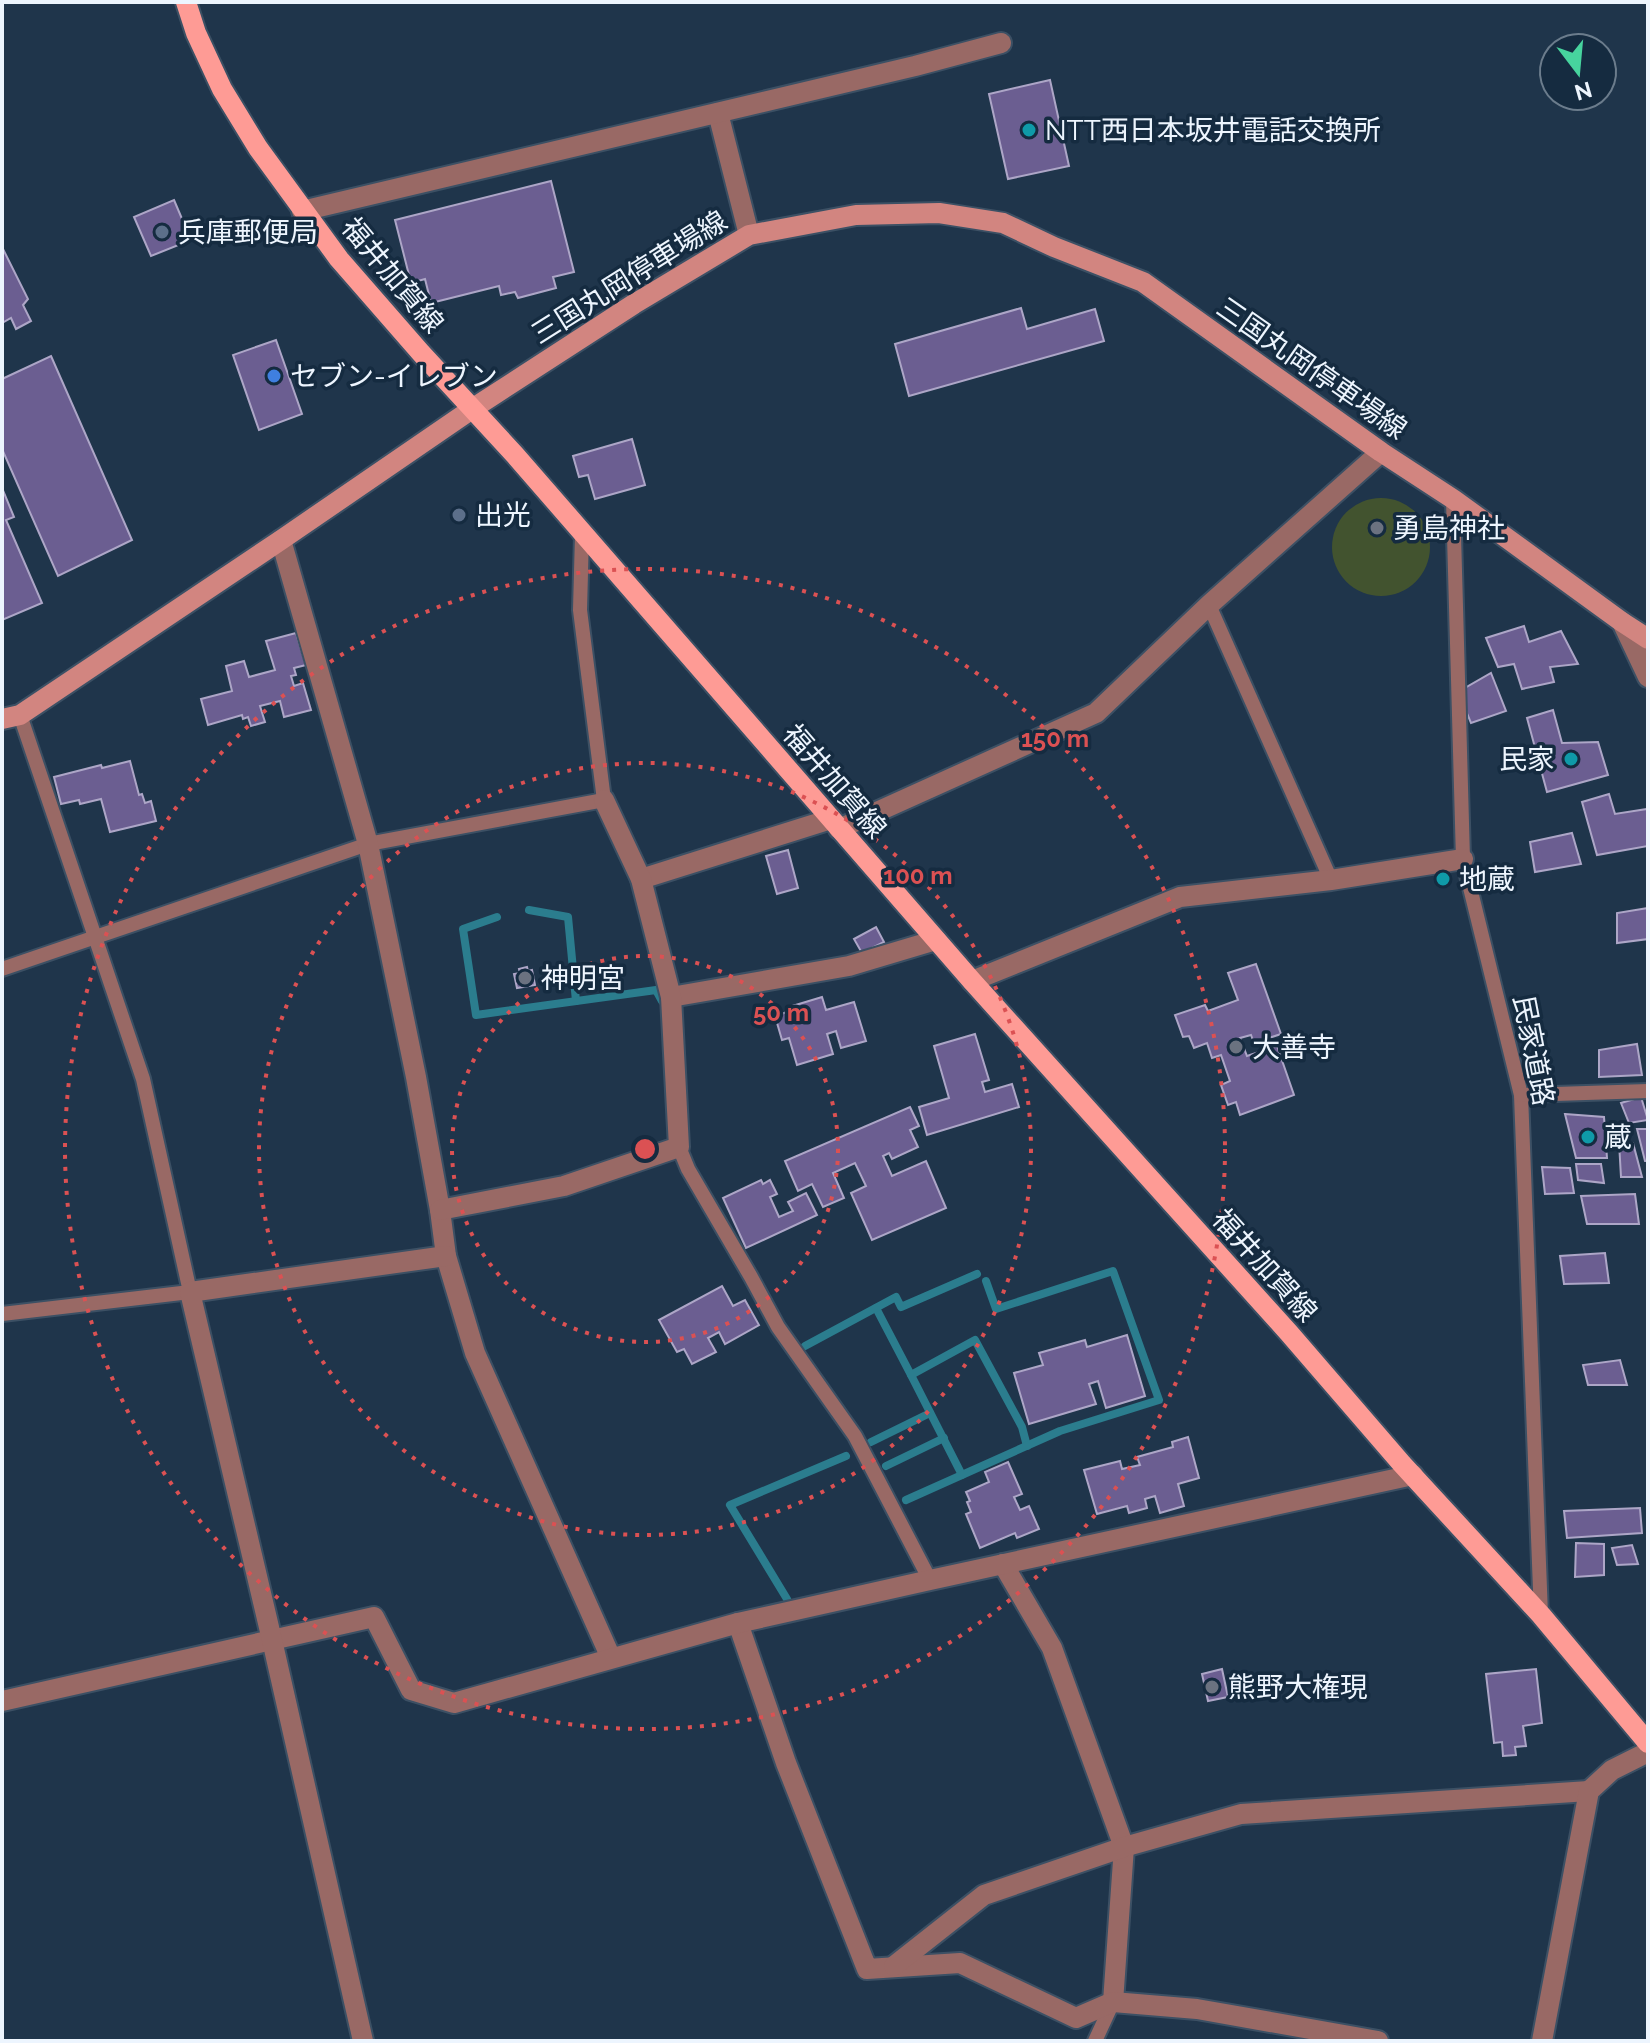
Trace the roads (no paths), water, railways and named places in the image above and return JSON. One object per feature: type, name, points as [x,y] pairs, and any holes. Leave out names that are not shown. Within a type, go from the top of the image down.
[{"type":"main road","name":"福井加賀線","points":[[186,2],[196,33],[222,89],[258,148],[339,259],[515,455],[972,981],[1541,1615],[1648,1743]]},
{"type":"main road","name":"三国丸岡停車場線","points":[[11,717],[281,540],[472,409],[634,304],[749,235],[856,215],[939,213],[1003,223],[1143,282],[1648,639]]},
{"type":"street","points":[[302,211],[1001,43]]},
{"type":"street","points":[[718,113],[749,235]]},
{"type":"street","points":[[641,879],[835,824],[1096,713],[1209,605],[1381,452]]},
{"type":"street","points":[[281,540],[368,844],[416,1077],[446,1256],[475,1353],[611,1658]]},
{"type":"street","points":[[1622,622],[1648,677]]},
{"type":"street","points":[[440,1210],[564,1186],[679,1147],[671,997],[641,879],[604,800]]},
{"type":"street","points":[[972,981],[1180,897],[1331,880],[1463,859]]},
{"type":"street","points":[[671,997],[849,966],[936,940]]},
{"type":"street","points":[[363,2041],[190,1292],[446,1256]]},
{"type":"street","points":[[2,1701],[374,1617],[411,1690],[454,1703],[738,1623],[1413,1475]]},
{"type":"street","points":[[1003,1564],[1052,1648],[1124,1847],[1113,2002]]},
{"type":"street","points":[[738,1623],[786,1763],[867,1969],[960,1963],[1076,2018],[1113,2002],[1197,2009],[1378,2041]]},
{"type":"street","points":[[1542,2041],[1589,1791],[1612,1770],[1648,1752]]},
{"type":"street","points":[[894,1966],[984,1895],[1124,1847],[1241,1814],[1589,1791]]},
{"type":"lane","name":"民家道路","points":[[1453,499],[1463,859],[1521,1095],[1541,1615]]},
{"type":"lane","points":[[2,969],[368,844],[604,800],[580,610],[582,535]]},
{"type":"lane","points":[[1209,605],[1331,880]]},
{"type":"lane","points":[[2,1314],[190,1292],[143,1079],[95,939],[11,717]]},
{"type":"lane","points":[[1521,1095],[1648,1091]]},
{"type":"lane","points":[[679,1147],[688,1169],[778,1327],[855,1436],[930,1580]]},
{"type":"lane","points":[[1095,2041],[1113,2002]]},
{"type":"waterway","points":[[529,910],[568,917],[576,1001]]},
{"type":"waterway","points":[[497,917],[463,929],[476,1015],[656,990],[662,1001]]},
{"type":"waterway","points":[[906,1500],[1060,1431],[1159,1400],[1113,1271],[996,1309],[986,1281]]},
{"type":"waterway","points":[[805,1346],[896,1297],[901,1307],[977,1274]]},
{"type":"waterway","points":[[876,1308],[911,1375]]},
{"type":"waterway","points":[[962,1475],[911,1375],[975,1340],[1022,1427],[1027,1446]]},
{"type":"waterway","points":[[871,1442],[930,1413]]},
{"type":"waterway","points":[[886,1466],[944,1438]]},
{"type":"waterway","points":[[787,1599],[730,1505],[846,1456]]},
{"type":"place","name":"NTT西日本坂井電話交換所","points":[[1029,130]]},
{"type":"place","name":"兵庫郵便局","points":[[162,232]]},
{"type":"place","name":"セブン-イレブン","points":[[274,376]]},
{"type":"place","name":"出光","points":[[459,515]]},
{"type":"place","name":"勇島神社","points":[[1377,528]]},
{"type":"place","name":"民家","points":[[1571,759]]},
{"type":"place","name":"地蔵","points":[[1443,879]]},
{"type":"place","name":"神明宮","points":[[525,978]]},
{"type":"place","name":"大善寺","points":[[1236,1047]]},
{"type":"place","name":"蔵","points":[[1588,1137]]},
{"type":"place","name":"熊野大権現","points":[[1212,1687]]}]
